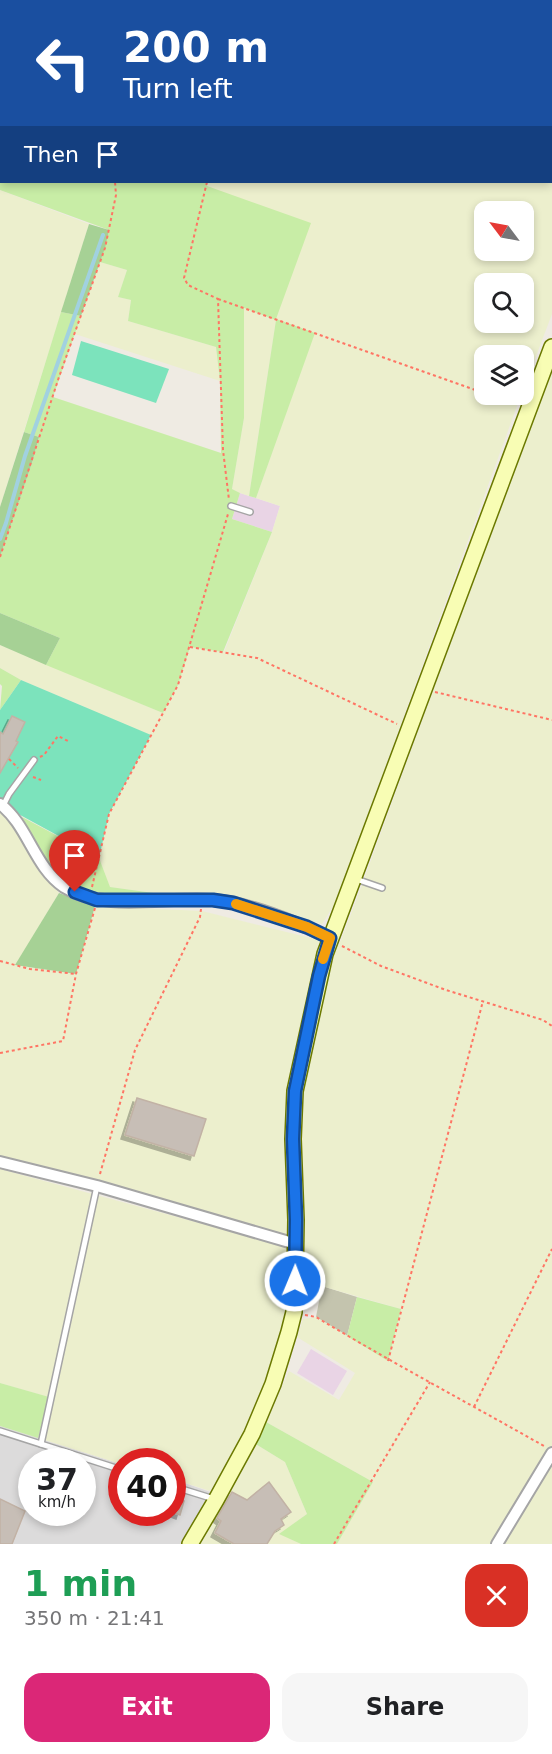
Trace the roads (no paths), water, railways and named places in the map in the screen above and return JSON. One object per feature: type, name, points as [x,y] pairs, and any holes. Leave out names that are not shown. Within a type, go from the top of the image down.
[{"type":"street","points":[[190,1544],[252,1434],[284,1353],[294,1312],[295,1091],[319,976],[330,938],[552,347]]},
{"type":"street","points":[[1,805],[12,815],[46,870],[64,887],[93,899],[203,900],[233,903],[307,927],[330,938]]},
{"type":"street","points":[[0,1162],[97,1186],[296,1244]]},
{"type":"street","points":[[496,1544],[552,1452]]},
{"type":"lane","points":[[231,506],[250,512]]},
{"type":"lane","points":[[1,805],[34,760]]},
{"type":"lane","points":[[354,878],[382,888]]},
{"type":"lane","points":[[40,1444],[97,1186]]},
{"type":"lane","points":[[0,1431],[108,1466]]},
{"type":"lane","points":[[186,1490],[216,1500]]},
{"type":"waterway","points":[[0,539],[25,456],[103,235]]}]
